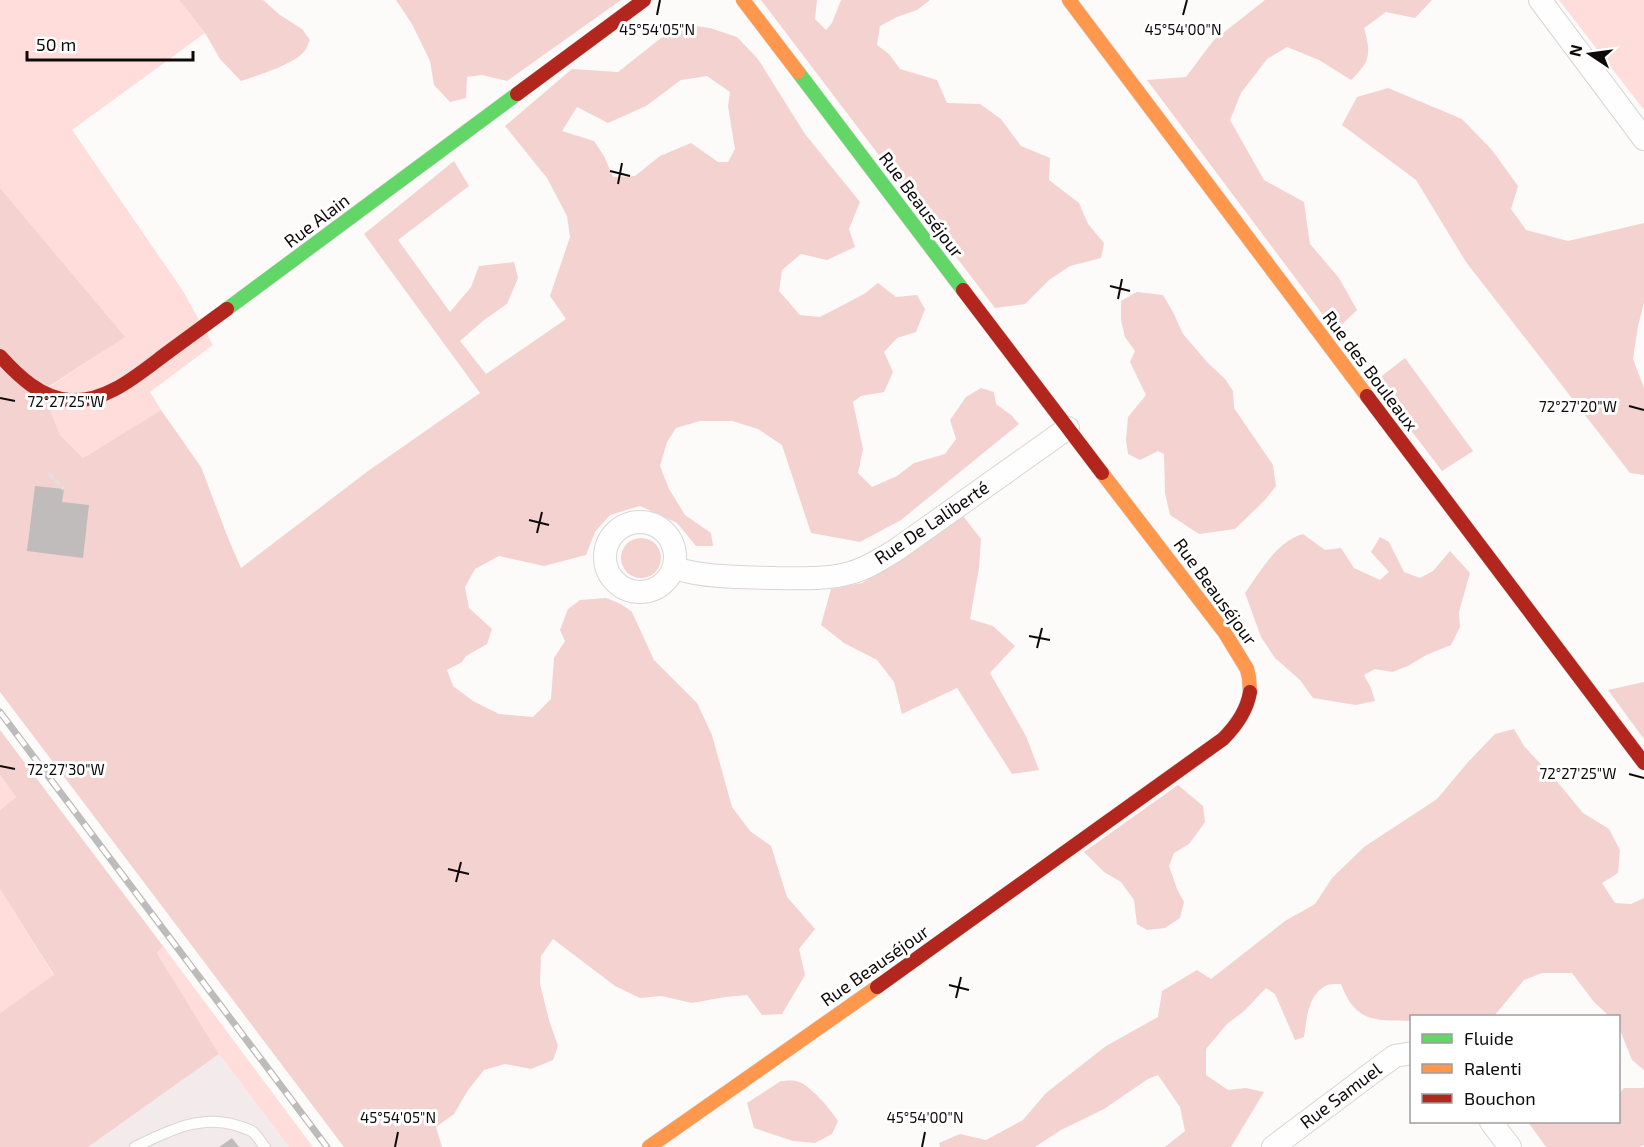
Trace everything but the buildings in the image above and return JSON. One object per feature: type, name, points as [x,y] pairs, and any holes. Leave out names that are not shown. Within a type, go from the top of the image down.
[{"type":"street","name":"Rue Alain","points":[[0,356],[9,368],[31,386],[60,399],[79,400],[101,394],[122,384],[224,313],[644,0]]},
{"type":"street","name":"Rue Beauséjour","points":[[649,1147],[1213,747],[1232,731],[1242,715],[1249,699],[1251,686],[1249,675],[1240,656],[1218,623],[743,0]]},
{"type":"street","name":"Rue des Bouleaux","points":[[1069,0],[1644,762]]},
{"type":"street","points":[[1540,0],[1644,139]]},
{"type":"street","name":"Rue De Laliberté","points":[[674,568],[703,574],[759,577],[834,577],[852,573],[896,550],[1068,428]]},
{"type":"street","name":"Rue Samuel","points":[[1273,1147],[1395,1056],[1410,1053]]},
{"type":"street","points":[[1492,1123],[1510,1147]]},
{"type":"lane","points":[[142,1145],[177,1128],[202,1122],[213,1122],[245,1128],[253,1133],[265,1147]]},
{"type":"path","points":[[49,474],[64,489]]},
{"type":"shaded area","points":[[0,0],[179,0],[205,33],[72,130],[183,291],[213,345],[150,392],[161,410],[83,458],[60,435],[42,392],[124,337],[0,188]]},
{"type":"shaded area","points":[[179,0],[263,0],[280,15],[302,29],[310,40],[306,49],[294,59],[241,81],[220,59],[205,33]]},
{"type":"shaded area","points":[[396,0],[621,0],[507,81],[482,75],[467,77],[466,98],[450,102],[434,85],[430,61],[412,24]]},
{"type":"shaded area","points":[[761,0],[817,0],[815,19],[826,30],[832,23],[841,0],[930,0],[917,10],[880,26],[877,45],[889,54],[900,69],[937,80],[947,103],[980,104],[1001,119],[1021,146],[1050,158],[1049,180],[1079,203],[1088,224],[1104,243],[1101,258],[1070,266],[1049,280],[1025,304],[995,308]]},
{"type":"shaded area","points":[[1265,0],[1432,0],[1415,18],[1386,12],[1364,28],[1368,56],[1366,62],[1351,80],[1319,60],[1287,47],[1267,59],[1241,93],[1230,120],[1264,180],[1304,202],[1310,244],[1339,278],[1357,310],[1335,331],[1147,80],[1186,77],[1213,41]]},
{"type":"shaded area","points":[[1559,0],[1644,0],[1644,110]]},
{"type":"shaded area","points":[[689,25],[710,28],[737,37],[758,59],[805,134],[860,202],[849,229],[855,247],[827,260],[801,254],[782,270],[779,291],[800,315],[820,317],[864,294],[878,283],[896,297],[917,295],[925,309],[916,332],[897,338],[884,352],[893,372],[884,392],[861,396],[853,402],[863,449],[858,473],[872,487],[897,476],[914,463],[945,454],[956,439],[950,420],[966,397],[981,388],[994,392],[996,404],[1019,424],[901,520],[860,542],[811,533],[782,445],[758,429],[732,421],[700,421],[676,428],[667,442],[660,466],[669,489],[685,515],[711,533],[713,546],[696,546],[677,523],[640,506],[610,515],[595,532],[586,555],[544,566],[499,556],[475,569],[465,587],[469,608],[492,629],[487,644],[447,670],[453,686],[473,701],[499,714],[533,717],[551,699],[554,658],[565,641],[560,630],[568,609],[580,600],[606,598],[621,604],[632,612],[654,660],[697,703],[712,735],[732,807],[750,831],[771,846],[787,897],[815,929],[799,949],[805,975],[782,1014],[762,1015],[747,995],[692,1003],[661,996],[640,998],[615,986],[553,939],[541,956],[540,984],[558,1046],[553,1060],[531,1069],[505,1064],[484,1070],[468,1090],[454,1114],[436,1127],[442,1147],[344,1147],[0,692],[0,188],[125,337],[42,391],[60,435],[83,458],[161,410],[201,467],[241,568],[368,471],[480,393],[364,234],[454,161],[469,186],[398,240],[450,312],[471,287],[479,266],[514,262],[518,278],[507,304],[460,341],[486,374],[566,319],[550,296],[570,237],[567,216],[547,178],[505,126],[572,69],[618,72],[661,38]],"holes":[[[707,76],[730,92],[728,106],[735,149],[728,162],[718,162],[691,143],[660,156],[635,176],[613,177],[604,156],[594,141],[562,131],[577,107],[608,123],[646,106],[681,80]]]},
{"type":"shaded area","points":[[1388,88],[1462,119],[1492,150],[1518,186],[1511,209],[1526,230],[1568,241],[1644,223],[1644,303],[1633,359],[1644,388],[1644,475],[1630,473],[1466,262],[1416,180],[1342,125],[1357,97]]},
{"type":"shaded area","points":[[1137,292],[1163,295],[1183,334],[1225,379],[1233,391],[1234,408],[1273,465],[1276,486],[1235,529],[1199,534],[1170,515],[1165,493],[1164,454],[1158,451],[1140,460],[1128,454],[1126,440],[1128,417],[1146,395],[1130,362],[1135,351],[1125,337],[1121,320],[1121,301]]},
{"type":"shaded area","points":[[1405,358],[1473,451],[1442,471],[1374,382]]},
{"type":"shaded area","points":[[963,516],[981,539],[979,568],[970,619],[993,626],[1015,646],[990,673],[1026,736],[1039,770],[1012,774],[957,688],[902,714],[894,682],[877,660],[844,643],[821,625],[831,589],[862,583],[894,564]]},
{"type":"shaded area","points":[[1303,534],[1325,550],[1341,548],[1354,568],[1380,580],[1389,572],[1371,552],[1380,537],[1389,542],[1404,572],[1420,578],[1433,571],[1450,551],[1470,573],[1459,612],[1460,627],[1451,645],[1392,672],[1375,669],[1364,675],[1375,701],[1356,705],[1313,698],[1300,680],[1275,658],[1261,637],[1245,593],[1277,550]]},
{"type":"shaded area","points":[[641,538],[649,539],[655,544],[660,550],[660,566],[655,572],[649,577],[641,578],[633,577],[627,572],[622,566],[621,558],[622,550],[627,544],[633,539]]},
{"type":"shaded area","points":[[1644,682],[1644,739],[1608,690]]},
{"type":"shaded area","points":[[1514,729],[1524,746],[1583,813],[1609,829],[1620,850],[1618,873],[1602,883],[1615,903],[1631,904],[1644,898],[1644,1070],[1632,1060],[1620,1030],[1620,1015],[1608,1015],[1594,1002],[1572,973],[1542,973],[1524,980],[1495,1015],[1410,1015],[1410,1021],[1368,1017],[1353,1006],[1341,984],[1328,985],[1320,989],[1312,1001],[1307,1015],[1304,1037],[1295,1040],[1275,994],[1266,988],[1244,1011],[1227,1024],[1206,1049],[1206,1075],[1228,1090],[1246,1088],[1264,1092],[1231,1147],[1165,1147],[1185,1131],[1180,1107],[1158,1075],[1148,1079],[1104,1109],[1061,1130],[1035,1147],[940,1147],[939,1143],[960,1134],[986,1140],[1023,1120],[1046,1093],[1106,1046],[1158,1017],[1162,991],[1197,970],[1211,979],[1285,921],[1315,904],[1332,878],[1364,847],[1437,799],[1495,734]]},
{"type":"shaded area","points":[[0,730],[163,946],[157,953],[219,1054],[88,1147],[0,1147],[0,1013],[54,975],[0,889],[0,810],[16,797],[0,775]]},
{"type":"shaded area","points":[[0,775],[16,797],[0,810]]},
{"type":"shaded area","points":[[1178,785],[1203,806],[1205,822],[1189,844],[1174,853],[1169,866],[1184,902],[1180,918],[1165,928],[1147,930],[1137,924],[1134,900],[1121,882],[1104,872],[1084,852]]},
{"type":"shaded area","points":[[0,889],[54,976],[0,1013]]},
{"type":"shaded area","points":[[163,946],[313,1147],[289,1147],[219,1054],[157,953]]},
{"type":"shaded area","points":[[219,1054],[289,1147],[88,1147]]},
{"type":"shaded area","points":[[781,1081],[801,1083],[819,1098],[838,1121],[832,1134],[815,1143],[793,1141],[754,1128],[747,1103]]},
{"type":"shaded area","points":[[1624,1088],[1643,1088],[1644,1145],[1640,1147],[1546,1147],[1529,1123],[1620,1123],[1620,1093]]},
{"type":"railway","points":[[0,712],[327,1147]]},
{"type":"traffic: fast","points":[[798,72],[963,290]]},
{"type":"traffic: fast","points":[[227,309],[517,94]]},
{"type":"traffic: slow","points":[[743,0],[798,72]]},
{"type":"traffic: slow","points":[[1069,0],[1367,396]]},
{"type":"traffic: slow","points":[[1102,473],[1225,633],[1247,669],[1250,692]]},
{"type":"traffic: slow","points":[[649,1147],[877,987]]},
{"type":"traffic: jam","points":[[517,94],[644,0]]},
{"type":"traffic: jam","points":[[963,290],[1102,473]]},
{"type":"traffic: jam","points":[[0,356],[22,378],[49,395],[69,400],[83,400],[97,397],[136,376],[227,309]]},
{"type":"traffic: jam","points":[[1367,396],[1644,763]]},
{"type":"traffic: jam","points":[[877,987],[1223,739],[1240,718],[1250,692]]}]
